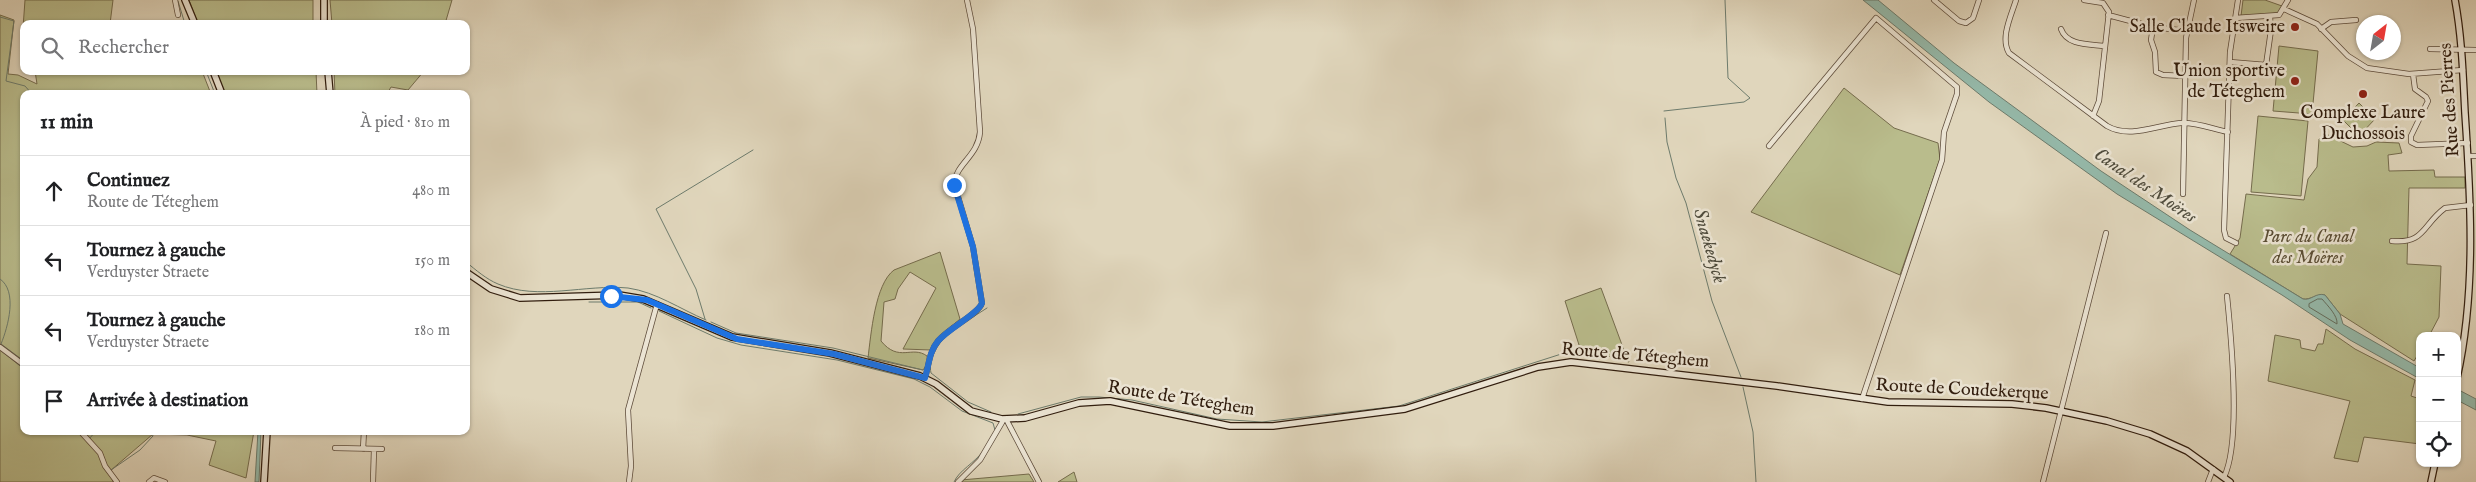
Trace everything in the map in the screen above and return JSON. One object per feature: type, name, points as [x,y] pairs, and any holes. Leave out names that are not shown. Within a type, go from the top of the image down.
[{"type":"main road","points":[[185,0],[192,20]]},
{"type":"main road","points":[[324,0],[324,20]]},
{"type":"main road","name":"Rue des Pierres","points":[[2455,0],[2463,51],[2471,205],[2474,216],[2470,323],[2457,377]]},
{"type":"main road","points":[[215,75],[220,90]]},
{"type":"main road","points":[[328,75],[330,90]]},
{"type":"main road","name":"Route de Téteghem","points":[[470,275],[491,289],[520,298],[619,295],[640,298],[735,338],[834,354],[925,378],[971,411],[986,417],[1005,420],[1025,418],[1079,403],[1110,401],[1230,426],[1278,425],[1405,409],[1538,367],[1563,362],[1737,381]]},
{"type":"main road","name":"Route de Coudekerque","points":[[1737,381],[1901,403],[2022,405],[2062,411],[2107,421],[2150,434],[2181,448],[2230,482]]},
{"type":"main road","points":[[264,482],[267,435]]},
{"type":"main road","points":[[2431,482],[2434,467]]},
{"type":"street","points":[[175,0],[178,15]]},
{"type":"street","points":[[925,378],[931,353],[936,343],[951,327],[978,310],[982,303],[973,247],[954,183],[957,172],[975,151],[980,132],[973,29],[967,0]]},
{"type":"street","points":[[1934,0],[1959,21],[1966,23],[1973,18],[1979,0]]},
{"type":"street","points":[[2016,0],[2005,38],[2008,52],[2111,128],[2125,132],[2184,123],[2228,132]]},
{"type":"street","points":[[2084,0],[2103,3],[2108,9],[2099,103],[2093,116]]},
{"type":"street","points":[[2183,194],[2187,31],[2194,0]]},
{"type":"street","points":[[2236,243],[2226,238],[2224,231],[2230,62],[2238,0]]},
{"type":"street","points":[[2235,18],[2279,15],[2288,0]]},
{"type":"street","points":[[2284,9],[2322,29],[2348,56],[2363,66],[2381,71],[2413,74],[2463,70]]},
{"type":"street","points":[[2108,15],[2152,27],[2187,31]]},
{"type":"street","points":[[2230,62],[2266,65],[2271,30],[2270,17]]},
{"type":"street","points":[[1769,146],[1876,18],[1956,87],[1957,94],[1944,132],[1942,160],[1862,399]]},
{"type":"street","points":[[2322,29],[2333,21],[2356,20]]},
{"type":"street","points":[[2152,27],[2151,40],[2155,52],[2156,72],[2163,75],[2185,76]]},
{"type":"street","points":[[2061,29],[2064,37],[2072,41],[2105,46]]},
{"type":"street","points":[[2430,49],[2476,50]]},
{"type":"street","points":[[2413,74],[2415,89],[2426,97],[2428,101],[2411,136],[2411,142],[2417,145],[2468,143]]},
{"type":"street","points":[[2469,156],[2476,156]]},
{"type":"street","points":[[2392,241],[2406,242],[2414,240],[2444,208],[2471,205]]},
{"type":"street","points":[[2043,482],[2106,233]]},
{"type":"street","points":[[2224,477],[2228,467],[2232,418],[2232,332],[2227,315],[2227,296]]},
{"type":"street","points":[[629,482],[631,466],[628,410],[657,304]]},
{"type":"street","points":[[0,347],[20,362]]},
{"type":"street","points":[[958,482],[980,460],[1005,420],[1038,482]]},
{"type":"street","points":[[84,435],[100,453],[105,466],[116,482]]},
{"type":"street","points":[[363,449],[364,435]]},
{"type":"street","points":[[334,448],[382,450]]},
{"type":"street","points":[[373,482],[374,449]]},
{"type":"street","points":[[2208,482],[2213,469]]},
{"type":"street","points":[[149,482],[154,478],[165,482]]},
{"type":"green space","points":[[25,0],[113,0],[110,20],[24,20]]},
{"type":"green space","points":[[189,0],[313,0],[313,20],[196,20]]},
{"type":"green space","points":[[330,0],[452,0],[446,20],[332,20]]},
{"type":"green space","points":[[2243,0],[2265,0],[2282,6],[2279,13],[2241,16]]},
{"type":"green space","points":[[0,15],[14,20],[8,74],[18,75],[37,84],[36,75],[204,75],[209,90],[20,90],[20,435],[152,435],[110,471],[113,482],[0,482]]},
{"type":"green space","name":"Union sportive de Téteghem","points":[[2279,46],[2318,51],[2312,114],[2273,111]]},
{"type":"green space","points":[[218,75],[316,75],[317,90],[223,90]]},
{"type":"green space","points":[[334,75],[421,75],[408,90],[391,87],[389,90],[335,90]]},
{"type":"green space","points":[[1844,88],[1894,128],[1938,143],[1940,159],[1900,275],[1751,212]]},
{"type":"green space","points":[[2359,103],[2375,119],[2359,136],[2343,120]]},
{"type":"green space","points":[[2258,116],[2308,121],[2301,196],[2251,192]]},
{"type":"green space","name":"Parc du Canal des Moëres","points":[[2328,135],[2353,147],[2367,146],[2376,142],[2399,143],[2402,153],[2388,155],[2389,171],[2434,170],[2435,177],[2465,177],[2465,188],[2409,188],[2407,264],[2441,266],[2439,317],[2431,332],[2416,332],[2416,358],[2414,361],[2340,314],[2325,295],[2303,299],[2230,254],[2240,238],[2246,194],[2304,200],[2308,179],[2317,167],[2319,139]]},
{"type":"green space","points":[[940,252],[960,319],[942,334],[931,350],[903,349],[936,288],[910,272],[898,289],[895,299],[884,302],[881,341],[888,348],[900,353],[921,353],[927,356],[928,363],[923,370],[868,358],[875,310],[882,286],[888,277],[894,270]]},
{"type":"green space","points":[[1601,288],[1629,362],[1580,348],[1565,301]]},
{"type":"green space","points":[[2326,329],[2355,349],[2415,380],[2411,396],[2416,398],[2416,444],[2364,437],[2358,462],[2334,458],[2350,401],[2268,381],[2275,335],[2300,340],[2301,348],[2315,351],[2318,344],[2323,344]]},
{"type":"green space","points":[[187,435],[253,435],[246,478],[209,465],[216,441]]},
{"type":"green space","points":[[1074,472],[1077,482],[1058,482]]},
{"type":"green space","points":[[1029,474],[1034,482],[960,482],[961,480]]},
{"type":"water","points":[[1863,0],[1878,0],[1954,63],[2101,171],[2190,230],[2303,299],[2309,299],[2322,294],[2325,295],[2340,314],[2343,324],[2416,366],[2416,377],[2350,340],[2282,295],[2117,194],[1989,102]]},
{"type":"water","points":[[2461,391],[2476,399],[2476,410],[2461,402]]},
{"type":"water","points":[[258,435],[261,435],[259,482],[255,482]]},
{"type":"waterway","name":"Snaekedyck","points":[[1664,111],[1744,102],[1750,98],[1728,78],[1725,0]]},
{"type":"waterway","points":[[178,1],[184,20]]},
{"type":"waterway","points":[[0,17],[14,21],[6,81],[25,86],[28,90]]},
{"type":"waterway","points":[[208,75],[213,90]]},
{"type":"waterway","name":"Snaekedyck","points":[[1665,118],[1667,142],[1676,178],[1686,203],[1712,301],[1741,377]]},
{"type":"waterway","points":[[705,319],[696,289],[656,209],[753,150]]},
{"type":"waterway","points":[[470,265],[489,280],[513,289],[545,292],[612,287],[638,290],[658,297],[706,320]]},
{"type":"waterway","points":[[0,279],[9,292],[10,300],[9,319],[1,344],[20,358]]},
{"type":"waterway","points":[[589,302],[638,302],[651,308]]},
{"type":"waterway","points":[[973,317],[987,308]]},
{"type":"waterway","points":[[659,311],[717,338],[741,345],[837,360],[914,379],[930,387],[962,411],[993,423],[995,430]]},
{"type":"waterway","points":[[711,322],[736,333],[833,348],[923,370],[926,368]]},
{"type":"waterway","points":[[947,335],[934,352],[930,368],[931,373],[968,402],[991,412]]},
{"type":"waterway","points":[[1018,414],[1081,397],[1132,400],[1217,419],[1262,422],[1399,406],[1580,348]]},
{"type":"waterway","points":[[0,350],[20,366]]},
{"type":"waterway","name":"Snaekedyck","points":[[1743,387],[1753,432],[1756,482]]},
{"type":"waterway","points":[[89,439],[92,435]]},
{"type":"waterway","points":[[111,470],[140,450],[153,435]]},
{"type":"waterway","points":[[954,482],[983,451]]},
{"type":"place","name":"Salle Claude Itsweire","points":[[2295,27]]},
{"type":"place","name":"Union sportive de Téteghem","points":[[2295,81]]},
{"type":"place","name":"Complexe Laure Duchossois","points":[[2363,94]]},
{"type":"route","points":[[611,296],[630,296],[647,300],[737,339],[834,354],[925,378],[931,353],[936,343],[951,327],[978,310],[982,303],[973,247],[954,185]]},
{"type":"water label","name":"Canal des Moëres","points":[[2145,186]]}]
